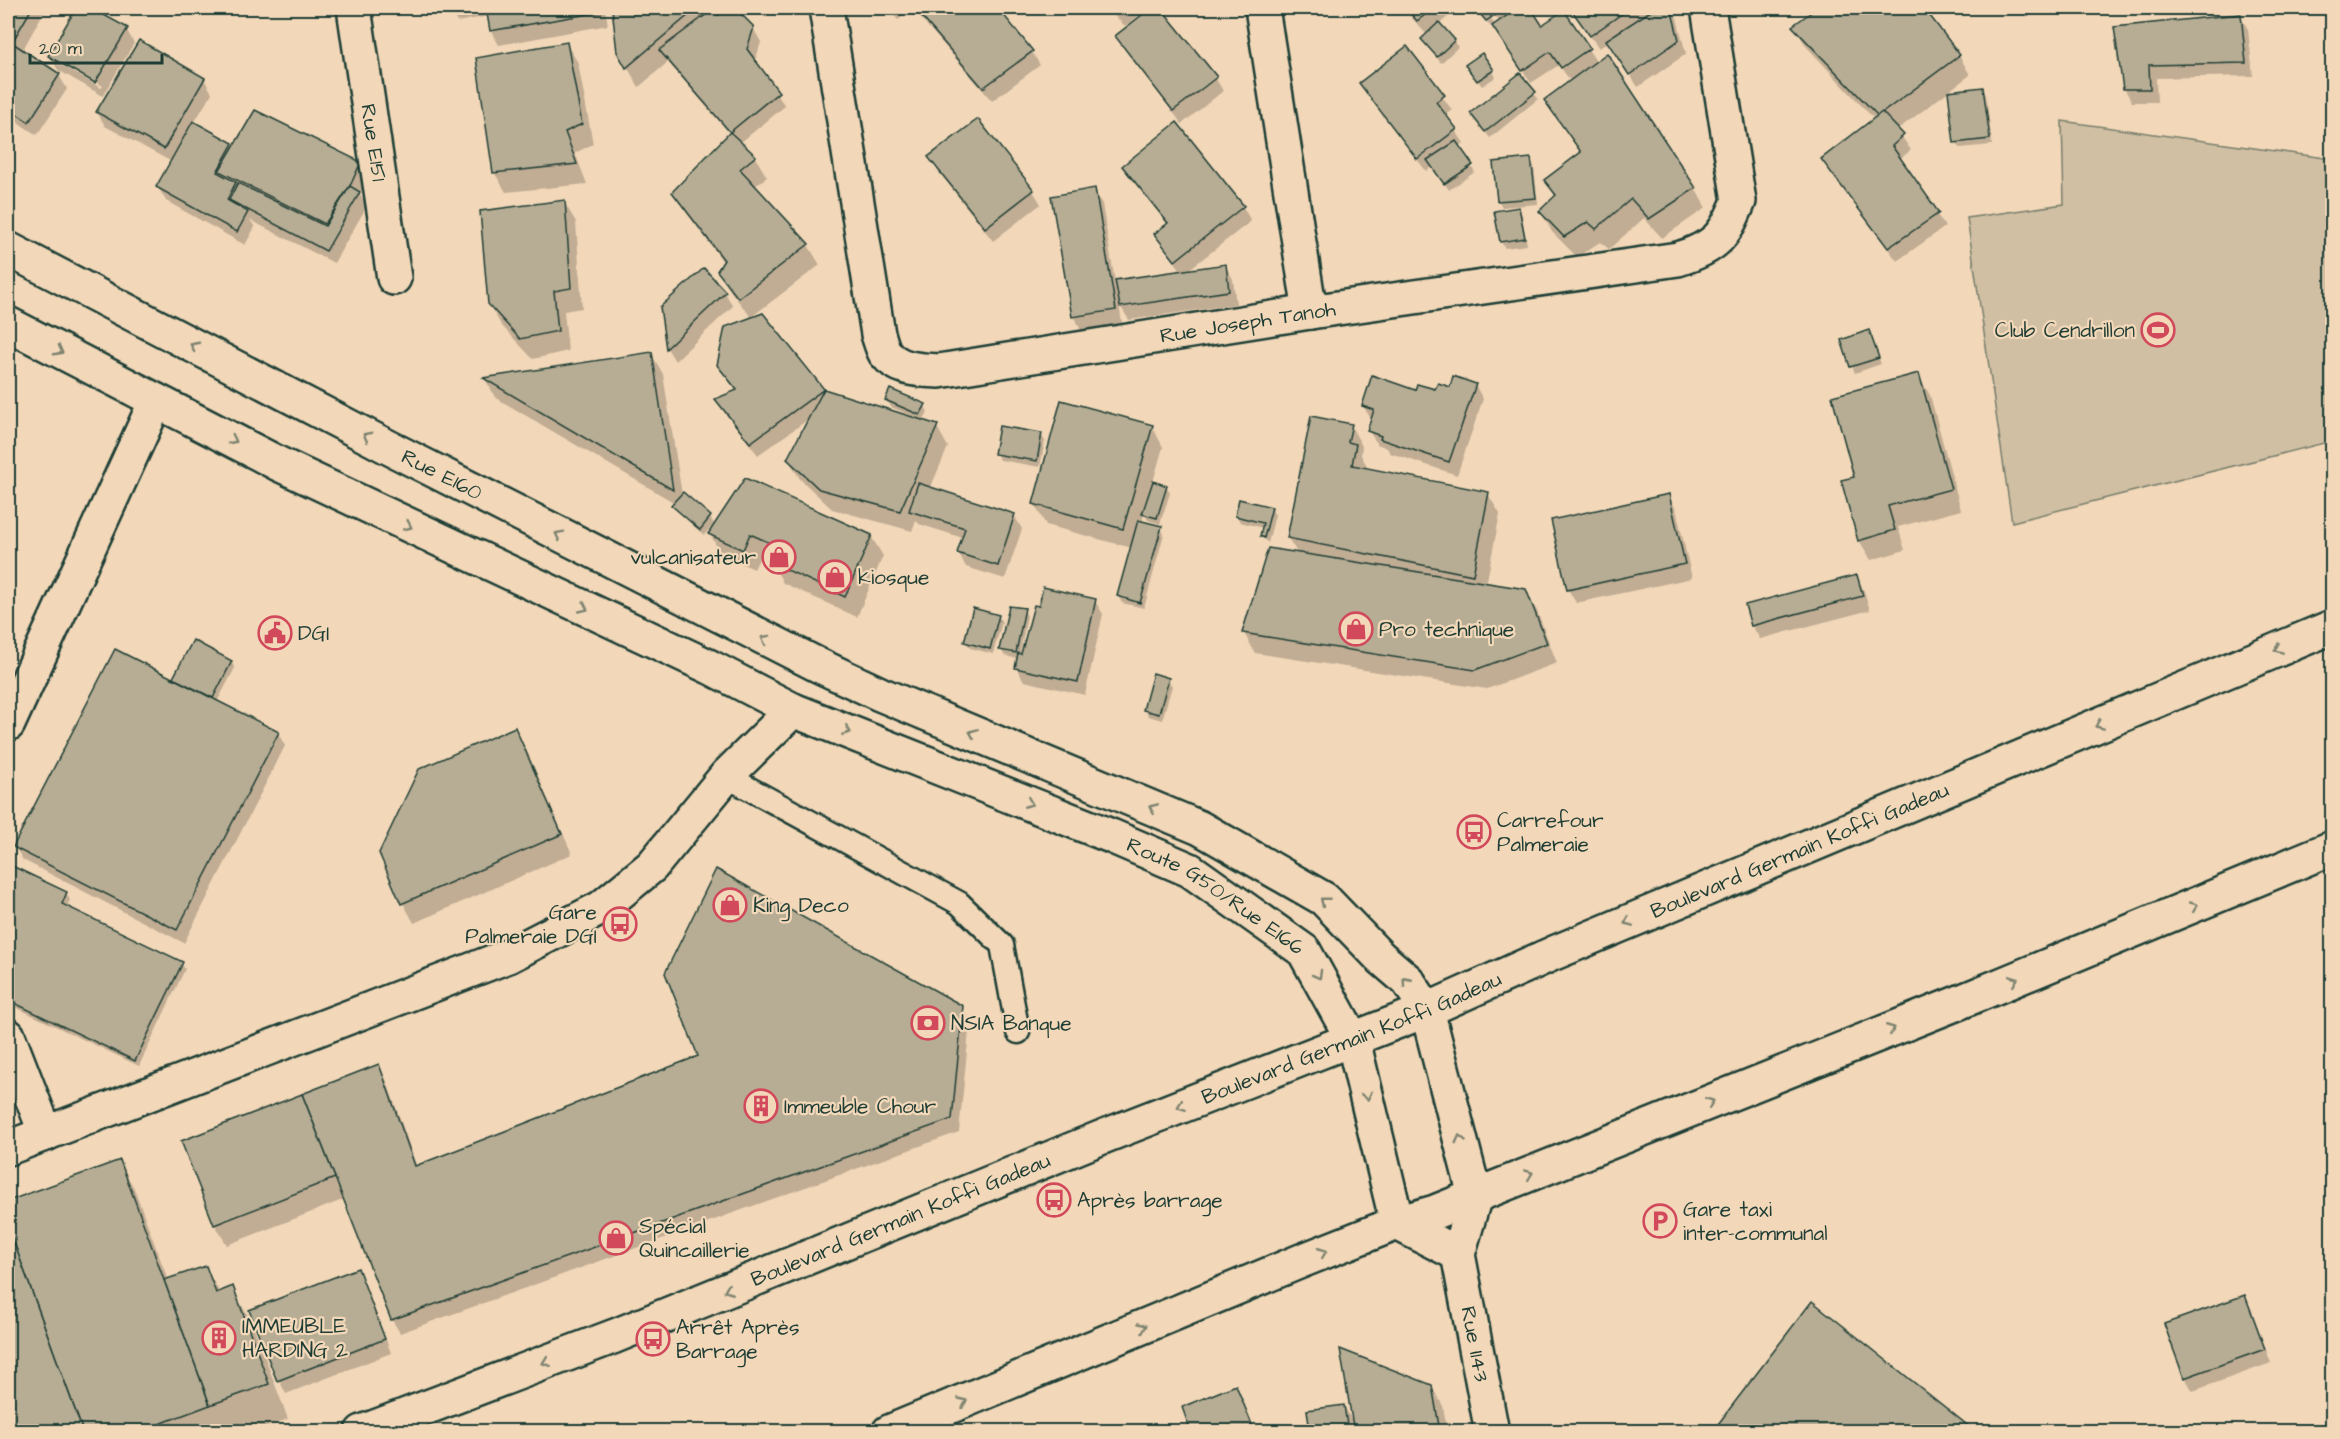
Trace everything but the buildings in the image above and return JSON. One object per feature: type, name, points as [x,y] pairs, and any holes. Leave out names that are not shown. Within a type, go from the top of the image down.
[{"type":"street","name":"Rue E151","points":[[354,8],[394,279]]},
{"type":"street","name":"Rue Joseph Tanoh","points":[[826,8],[878,334],[885,353],[903,366],[915,370],[939,371],[1310,312],[1678,259],[1703,251],[1727,229],[1739,201],[1708,8]]},
{"type":"street","points":[[1262,8],[1310,312]]},
{"type":"street","name":"Rue E160","points":[[8,249],[638,576],[880,694]]},
{"type":"street","points":[[8,324],[299,474],[710,667],[793,710]]},
{"type":"street","points":[[8,724],[156,401]]},
{"type":"street","name":"Boulevard Germain Koffi Gadeau","points":[[362,1431],[615,1336],[1105,1136],[1427,1010],[1565,948],[2332,627]]},
{"type":"street","points":[[8,1148],[508,956],[601,908],[651,866],[726,776],[793,710],[880,694]]},
{"type":"street","name":"Route G50/Rue E166","points":[[880,694],[1200,828],[1323,899],[1380,957],[1408,981],[1427,1010]]},
{"type":"street","name":"Route G50/Rue E166","points":[[793,710],[1111,836],[1190,870],[1304,951],[1353,1040],[1398,1223]]},
{"type":"street","points":[[889,1431],[1398,1223],[1435,1212],[1960,1002],[2332,848]]},
{"type":"street","points":[[1398,1223],[1458,1254],[1475,1196],[1427,1010]]},
{"type":"street","points":[[8,1036],[46,1134]]},
{"type":"street","name":"Rue I143","points":[[1458,1254],[1492,1431]]},
{"type":"lane","points":[[726,776],[959,903],[1002,945],[1018,1032]]},
{"type":"shaded area","name":"Club Cendrillon","points":[[2062,121],[2332,159],[2332,441],[2012,522],[1967,218],[2064,204]]},
{"type":"place","name":"Club Cendrillon","points":[[2158,330]]},
{"type":"place","name":"vulcanisateur","points":[[779,557]]},
{"type":"place","name":"kiosque","points":[[835,577]]},
{"type":"place","name":"Pro technique","points":[[1356,629]]},
{"type":"place","name":"DGI","points":[[275,633]]},
{"type":"place","name":"Carrefour Palmeraie","points":[[1474,832]]},
{"type":"place","name":"King Deco","points":[[730,905]]},
{"type":"place","name":"Gare Palmeraie DGI","points":[[620,924]]},
{"type":"place","name":"NSIA Banque","points":[[928,1023]]},
{"type":"place","name":"Immeuble Chour","points":[[761,1106]]},
{"type":"place","name":"Après barrage","points":[[1054,1200]]},
{"type":"place","name":"Gare taxi inter-communal","points":[[1660,1221]]},
{"type":"place","name":"Spécial Quincaillerie","points":[[616,1238]]},
{"type":"place","name":"IMMEUBLE HARDING 2","points":[[219,1338]]},
{"type":"place","name":"Arrêt Après Barrage","points":[[653,1339]]}]
